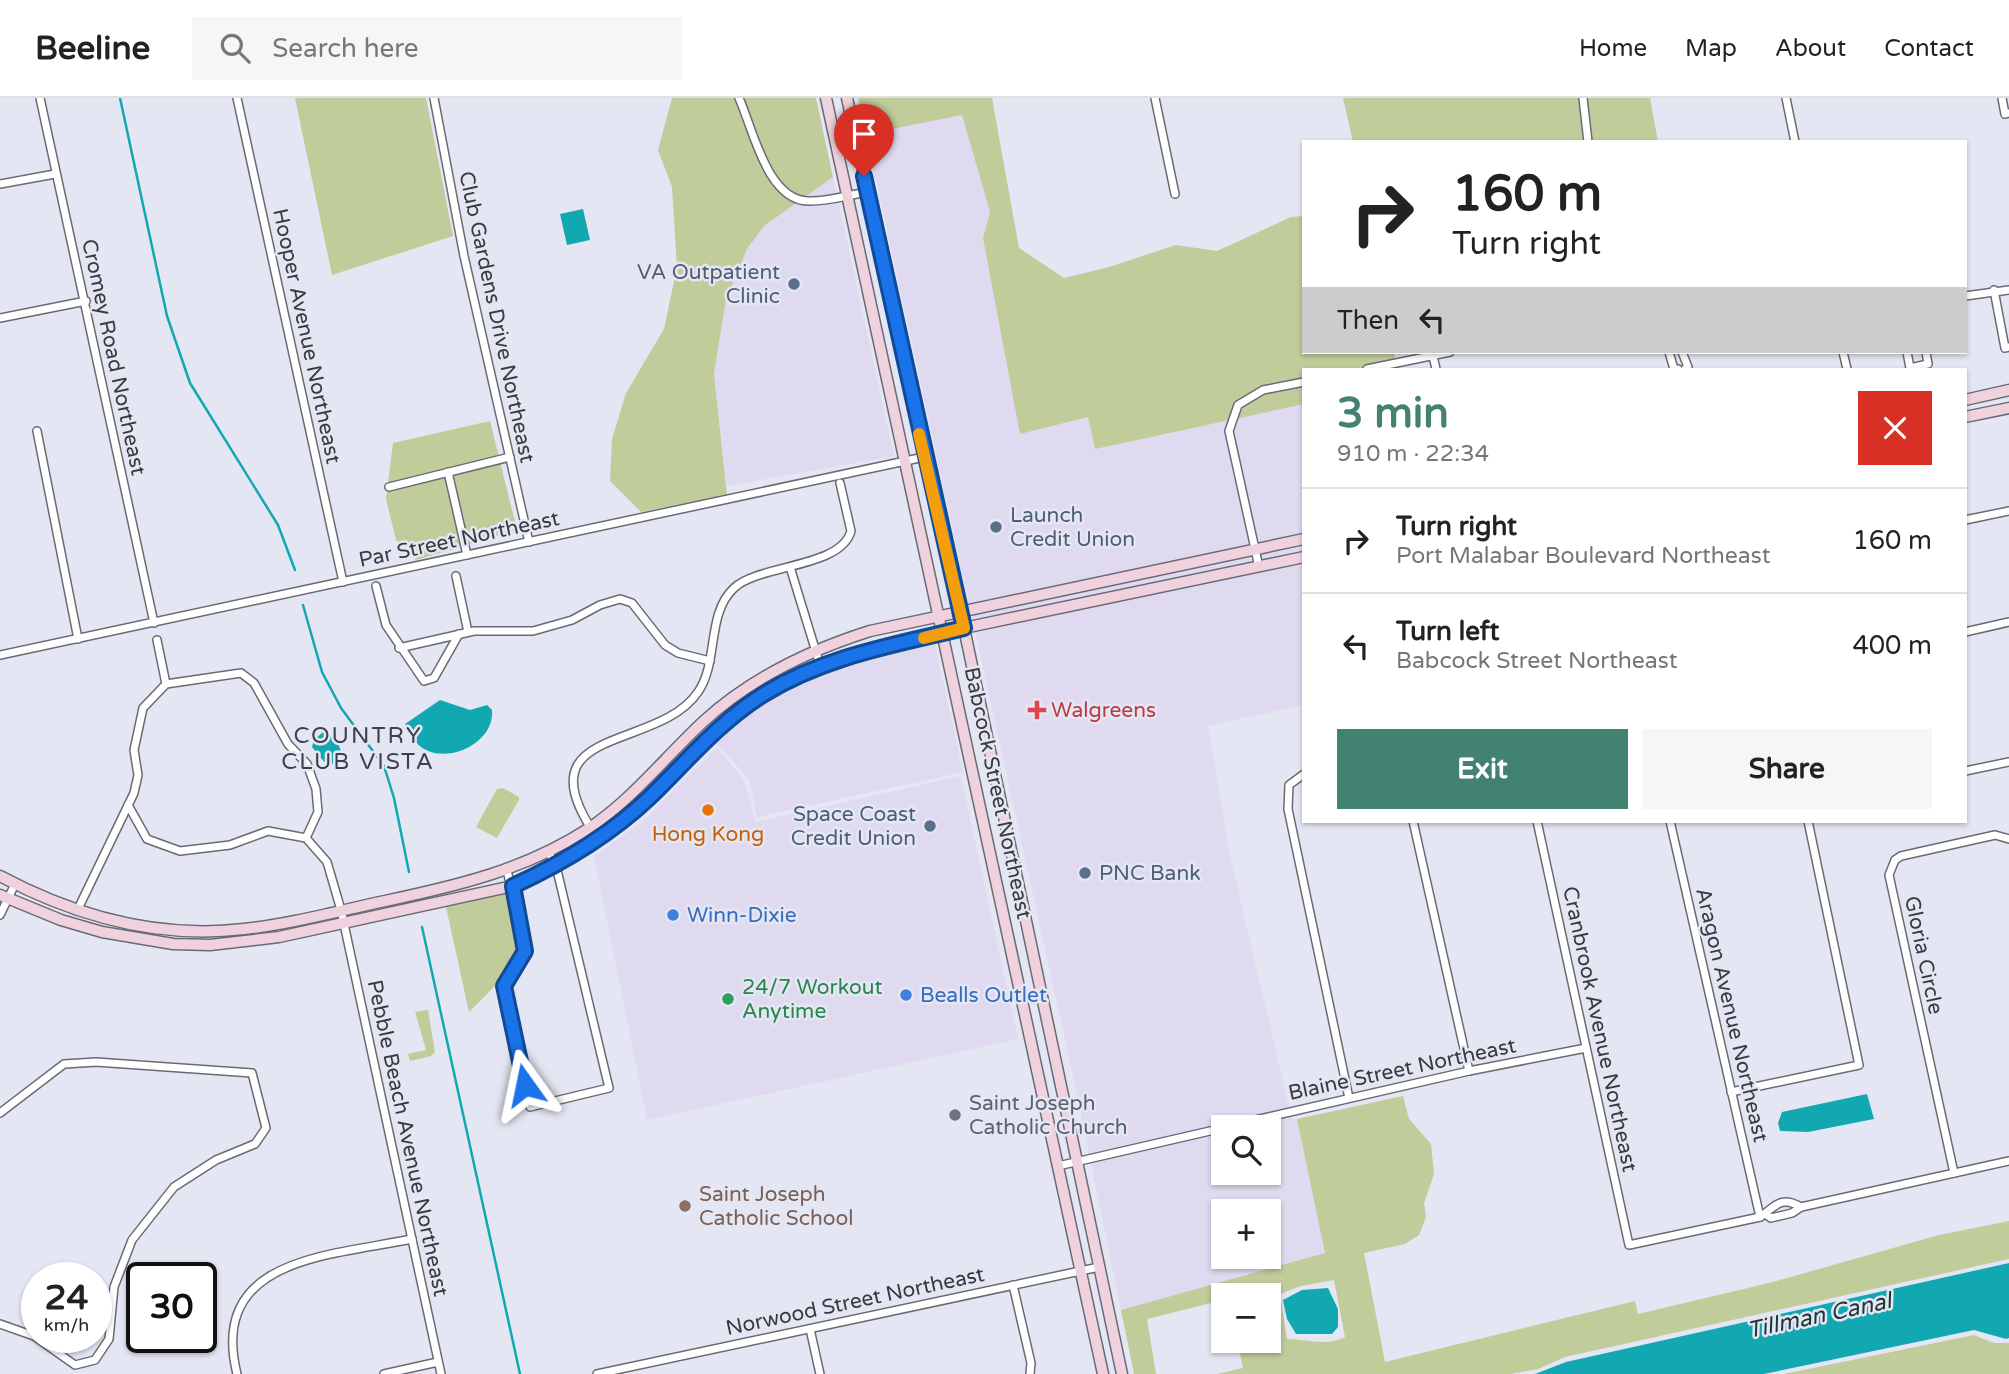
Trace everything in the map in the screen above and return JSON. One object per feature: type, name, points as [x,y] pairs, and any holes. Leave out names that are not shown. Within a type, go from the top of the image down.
[{"type":"street","name":"Cromey Road Northeast","points":[[40,98],[154,623]]},
{"type":"street","name":"Hooper Avenue Northeast","points":[[237,98],[343,582]]},
{"type":"street","name":"Club Gardens Drive Northeast","points":[[434,98],[464,256],[529,542]]},
{"type":"street","points":[[739,98],[771,177],[790,198],[810,202],[867,191]]},
{"type":"street","name":"Babcock Street Northeast","points":[[826,98],[907,461],[1103,1374]]},
{"type":"street","name":"Babcock Street Northeast","points":[[847,98],[924,457],[964,628],[1122,1374]]},
{"type":"street","points":[[1155,98],[1175,194]]},
{"type":"street","points":[[1583,98],[1588,140]]},
{"type":"street","points":[[1786,98],[1795,140]]},
{"type":"street","points":[[2002,98],[2005,114],[2009,113]]},
{"type":"street","points":[[0,184],[55,174]]},
{"type":"street","points":[[1994,290],[2006,348],[2009,347]]},
{"type":"street","points":[[1967,296],[2009,290]]},
{"type":"street","points":[[0,318],[86,301]]},
{"type":"street","points":[[1372,368],[1442,354]]},
{"type":"street","points":[[1910,368],[1928,364],[1926,354]]},
{"type":"street","points":[[1433,356],[1436,368]]},
{"type":"street","points":[[1259,567],[1229,431],[1238,405],[1263,390],[1302,382]]},
{"type":"street","points":[[1967,400],[2009,390]]},
{"type":"street","points":[[1967,418],[2009,408]]},
{"type":"street","points":[[37,431],[78,639]]},
{"type":"street","points":[[389,487],[510,457]]},
{"type":"street","name":"Par Street Northeast","points":[[0,655],[924,457]]},
{"type":"street","points":[[448,472],[467,555]]},
{"type":"street","points":[[598,839],[575,798],[574,783],[582,761],[602,743],[658,725],[680,713],[699,691],[710,661],[721,607],[734,588],[759,575],[832,552],[849,539],[851,531],[840,483]]},
{"type":"street","points":[[1967,520],[2009,511]]},
{"type":"street","points":[[1,878],[77,911],[141,926],[210,932],[277,924],[476,881],[548,851],[590,827],[643,784],[706,718],[754,683],[814,651],[870,631],[1302,539]]},
{"type":"street","points":[[4,897],[102,932],[173,944],[247,942],[344,924],[513,886],[556,866],[598,839],[650,797],[725,722],[761,696],[820,665],[964,628],[1302,557]]},
{"type":"street","points":[[790,567],[820,665]]},
{"type":"street","points":[[456,576],[468,632]]},
{"type":"street","points":[[376,586],[386,625],[418,676],[429,682],[435,678],[460,634]]},
{"type":"street","points":[[399,648],[468,632],[533,631],[572,620],[611,600],[625,599],[632,603],[665,645],[678,653],[710,661]]},
{"type":"street","points":[[1967,632],[2009,622]]},
{"type":"street","points":[[157,640],[166,684]]},
{"type":"street","points":[[77,911],[128,805],[138,775],[134,750],[143,708],[166,684],[241,673],[254,683],[288,744],[309,770],[318,812],[306,838],[268,831],[230,845],[180,851],[147,839],[128,805]]},
{"type":"street","points":[[1967,771],[2009,762]]},
{"type":"street","points":[[1302,775],[1289,785],[1288,809],[1349,1098]]},
{"type":"street","points":[[1413,823],[1469,1071]]},
{"type":"street","name":"Cranbrook Avenue Northeast","points":[[1537,823],[1629,1245],[1763,1215]]},
{"type":"street","name":"Aragon Avenue Northeast","points":[[1670,823],[1731,1092],[1763,1215]]},
{"type":"street","points":[[1731,1092],[1859,1065],[1808,823]]},
{"type":"street","name":"Gloria Circle","points":[[1955,1173],[1889,875],[1895,860],[1901,856],[1995,835],[2009,839]]},
{"type":"street","name":"Pebble Beach Avenue Northeast","points":[[306,838],[327,862],[341,910],[441,1374]]},
{"type":"street","points":[[507,870],[513,886],[525,951],[504,986],[530,1107],[609,1088],[556,866],[548,851]]},
{"type":"street","points":[[0,915],[4,897],[15,884]]},
{"type":"street","name":"Blaine Street Northeast","points":[[1276,1115],[1469,1071],[1586,1048]]},
{"type":"street","points":[[0,1113],[64,1064],[96,1062],[253,1073],[266,1128],[255,1144],[216,1160],[174,1187],[132,1240],[114,1287],[109,1339],[94,1360],[75,1365],[33,1336],[0,1324]]},
{"type":"street","name":"Blaine Street Northeast","points":[[1058,1166],[1211,1130]]},
{"type":"street","points":[[1801,1207],[1788,1202],[1770,1206],[1763,1215],[1772,1218],[1792,1213],[1801,1207],[2009,1161]]},
{"type":"street","points":[[237,1374],[231,1340],[234,1318],[246,1295],[270,1273],[291,1265],[412,1238]]},
{"type":"street","name":"Norwood Street Northeast","points":[[597,1374],[620,1372],[1099,1268]]},
{"type":"street","points":[[1013,1285],[1031,1363],[1030,1374]]},
{"type":"street","points":[[810,1329],[820,1374]]},
{"type":"street","points":[[384,1374],[438,1362]]},
{"type":"shaded area","points":[[962,114],[990,212],[983,239],[1088,417],[1095,448],[1302,404],[1302,534],[969,604],[866,134]]},
{"type":"shaded area","points":[[833,177],[894,456],[727,486],[714,374],[726,299],[747,249],[764,226]]},
{"type":"shaded area","points":[[1302,544],[1302,552],[973,621],[972,614]]},
{"type":"shaded area","points":[[1302,563],[1302,705],[1208,726],[1230,856],[1292,1119],[1297,1119],[1325,1253],[1281,1265],[1281,1199],[1211,1199],[1211,1269],[1268,1269],[1121,1310],[1075,1085],[975,631]]},
{"type":"shaded area","points":[[934,640],[963,772],[757,817],[749,780],[717,743],[640,818],[617,834],[718,735],[764,700],[821,669]]},
{"type":"shaded area","points":[[717,747],[745,782],[755,822],[961,776],[1018,1039],[647,1120],[594,856],[643,821]]},
{"type":"green space","points":[[295,98],[426,98],[453,236],[332,275]]},
{"type":"green space","points":[[672,98],[816,98],[833,177],[764,226],[747,249],[726,299],[714,374],[727,495],[641,512],[610,481],[612,439],[626,393],[664,329],[677,267],[672,187],[658,150]]},
{"type":"green space","points":[[858,98],[992,98],[1019,248],[1064,278],[1109,267],[1176,245],[1217,251],[1291,217],[1302,216],[1302,354],[1394,354],[1397,368],[1302,368],[1302,404],[1095,449],[1088,417],[1020,434],[983,238],[990,212],[962,115],[866,134]]},
{"type":"green space","points":[[1343,98],[1650,98],[1658,140],[1353,140]]},
{"type":"green space","points":[[490,421],[517,530],[416,560],[396,540],[386,499],[393,443]]},
{"type":"green space","points":[[503,788],[519,797],[519,800],[497,838],[476,827],[497,789]]},
{"type":"green space","points":[[509,892],[519,935],[518,947],[502,978],[469,1012],[446,907]]},
{"type":"green space","points":[[428,1010],[435,1052],[431,1056],[410,1061],[408,1054],[426,1050],[415,1012]]},
{"type":"green space","points":[[1403,1096],[1409,1119],[1431,1144],[1434,1174],[1424,1203],[1426,1217],[1419,1235],[1405,1244],[1364,1253],[1385,1362],[1635,1301],[1638,1314],[1773,1282],[1939,1235],[2009,1221],[2009,1259],[1565,1357],[1538,1369],[1511,1374],[1217,1374],[1243,1368],[1240,1353],[1281,1353],[1281,1300],[1287,1339],[1331,1342],[1345,1337],[1334,1280],[1301,1286],[1281,1294],[1281,1283],[1218,1283],[1268,1269],[1281,1269],[1281,1265],[1325,1253],[1297,1119]]},
{"type":"green space","points":[[1211,1285],[1211,1303],[1147,1319],[1156,1374],[1134,1374],[1121,1310]]},
{"type":"green space","points":[[1974,1335],[1994,1343],[2009,1343],[2009,1374],[1784,1374]]},
{"type":"water","points":[[583,209],[590,240],[567,245],[560,214]]},
{"type":"water","points":[[440,700],[470,710],[487,705],[492,710],[487,731],[470,746],[448,754],[422,748],[405,724]]},
{"type":"water","points":[[323,732],[334,738],[341,753],[342,757],[332,764],[326,764],[312,747],[314,740]]},
{"type":"water","points":[[1867,1094],[1874,1119],[1808,1132],[1780,1131],[1778,1123],[1782,1112]]},
{"type":"water","name":"Tillman Canal","points":[[2009,1263],[2009,1338],[2006,1339],[1974,1330],[1764,1374],[1535,1374],[1566,1362]]},
{"type":"water","points":[[1328,1288],[1338,1309],[1338,1327],[1332,1334],[1296,1334],[1287,1319],[1283,1300],[1302,1290]]},
{"type":"waterway","points":[[120,98],[167,316],[190,383],[278,525],[295,570]]},
{"type":"waterway","points":[[303,605],[322,672],[341,708],[384,766],[394,798],[409,872]]},
{"type":"waterway","points":[[422,927],[520,1374]]},
{"type":"slow traffic","points":[[919,434],[964,628],[924,638]]},
{"type":"place","name":"VA Outpatient Clinic","points":[[794,284]]},
{"type":"place","name":"Launch Credit Union","points":[[996,527]]},
{"type":"place","name":"Walgreens","points":[[1037,710]]},
{"type":"place","name":"Hong Kong","points":[[708,810]]},
{"type":"place","name":"Space Coast Credit Union","points":[[930,826]]},
{"type":"place","name":"PNC Bank","points":[[1085,873]]},
{"type":"place","name":"Winn-Dixie","points":[[673,915]]},
{"type":"place","name":"Bealls Outlet","points":[[906,995]]},
{"type":"place","name":"24/7 Workout Anytime","points":[[728,999]]},
{"type":"place","name":"Saint Joseph Catholic Church","points":[[955,1115]]},
{"type":"place","name":"Saint Joseph Catholic School","points":[[685,1206]]},
{"type":"district","name":"COUNTRY CLUB VISTA","points":[[358,748]]},
{"type":"route","points":[[525,1085],[504,986],[525,951],[513,886],[556,866],[625,819],[715,731],[761,696],[794,677],[849,655],[964,628],[924,457],[864,176]]}]
